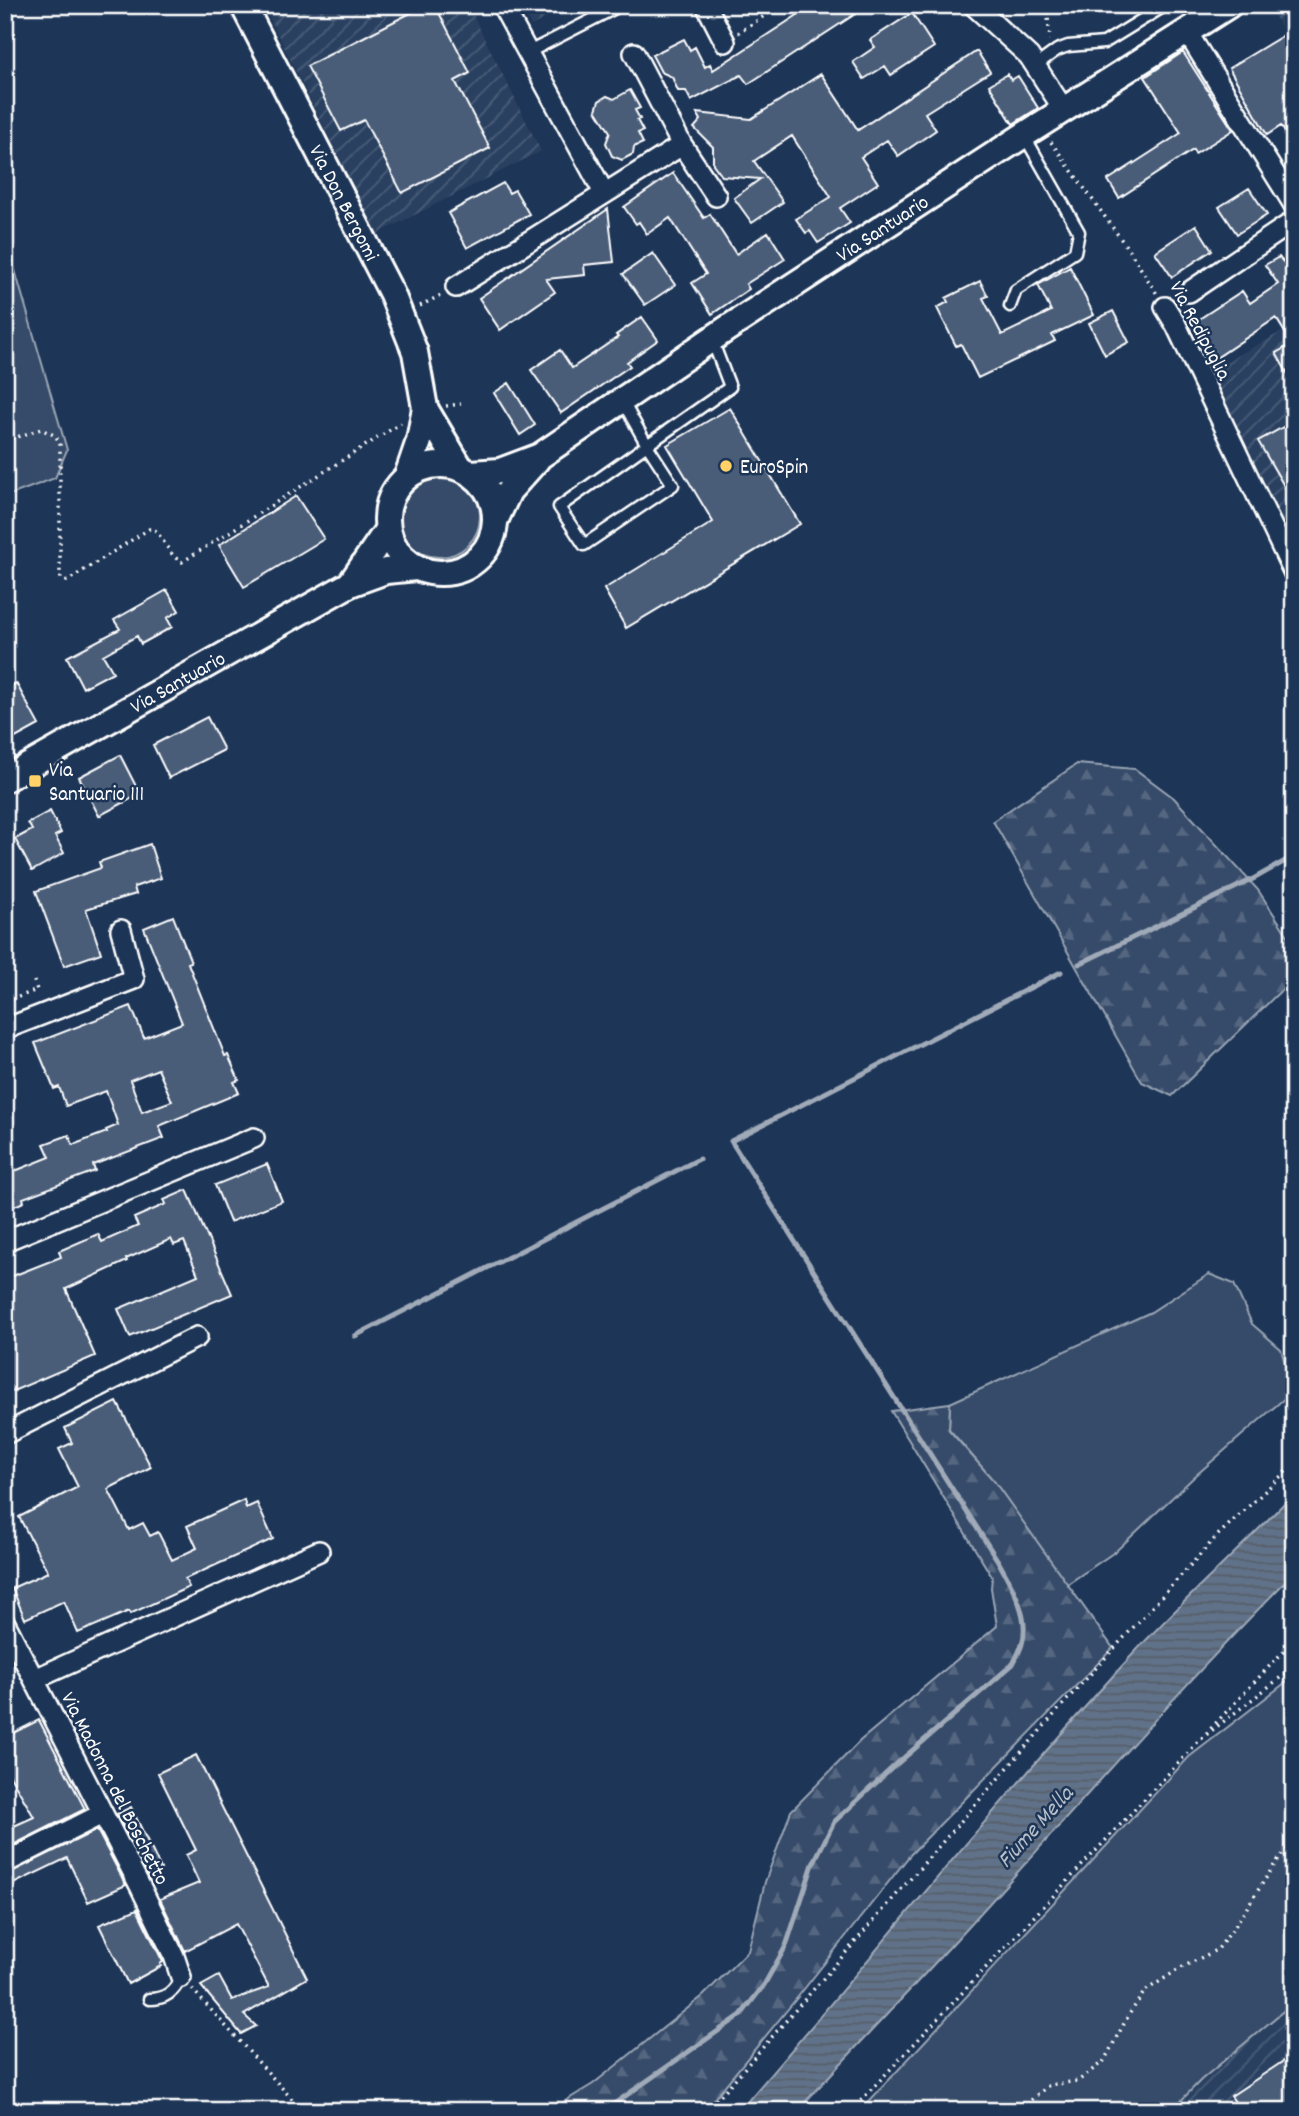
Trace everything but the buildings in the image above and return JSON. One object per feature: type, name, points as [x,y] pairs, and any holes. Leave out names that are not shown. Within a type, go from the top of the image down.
[{"type":"street","name":"Via Don Bergomi","points":[[243,5],[393,294],[415,352],[419,441],[407,476]]},
{"type":"street","points":[[502,5],[604,193]]},
{"type":"street","points":[[706,5],[725,42]]},
{"type":"street","points":[[974,5],[1028,56],[1064,110]]},
{"type":"street","name":"Via Santuario","points":[[466,470],[500,471],[540,456],[1031,130],[1229,5]]},
{"type":"street","points":[[1187,32],[1294,205]]},
{"type":"street","points":[[634,52],[682,145],[716,196]]},
{"type":"street","points":[[456,287],[682,145]]},
{"type":"street","points":[[1189,292],[1294,221]]},
{"type":"street","name":"Via Redipuglia","points":[[1165,307],[1294,573]]},
{"type":"street","name":"Via Don Bergomi","points":[[416,413],[466,470]]},
{"type":"street","name":"Via Santuario","points":[[496,519],[509,491],[540,456]]},
{"type":"street","points":[[442,464],[466,470],[484,485],[493,501],[496,519],[493,537],[484,554],[470,566],[453,573],[434,573],[416,568],[403,558],[393,545],[387,530],[386,510],[393,491],[407,476],[423,467],[442,464]]},
{"type":"street","name":"Via Santuario","points":[[350,584],[387,530]]},
{"type":"street","name":"Via Santuario","points":[[5,779],[350,584],[386,571],[416,568]]},
{"type":"street","points":[[5,1029],[134,979],[121,930]]},
{"type":"street","points":[[5,1241],[254,1138]]},
{"type":"street","points":[[5,1434],[197,1337]]},
{"type":"street","points":[[35,1679],[319,1551]]},
{"type":"street","name":"Via Madonna del Boschetto","points":[[5,1623],[169,1945],[181,1977]]},
{"type":"street","points":[[5,1863],[102,1814]]},
{"type":"lane","points":[[1035,66],[1057,50],[1068,46],[1104,43],[1166,5]]},
{"type":"lane","points":[[527,53],[615,8]]},
{"type":"lane","points":[[1010,306],[1016,290],[1075,252],[1079,232],[1031,130]]},
{"type":"lane","points":[[622,401],[647,445],[673,485],[584,545],[559,507],[647,445],[730,387],[712,340]]},
{"type":"lane","points":[[149,1999],[161,1999],[168,1995],[181,1977]]},
{"type":"path","points":[[725,42],[781,5]]},
{"type":"path","points":[[1047,5],[1048,38],[1057,50]]},
{"type":"path","name":"Via Redipuglia","points":[[1031,130],[1131,253],[1165,307]]},
{"type":"path","points":[[412,311],[456,287]]},
{"type":"path","points":[[5,441],[41,429],[56,436],[60,445],[60,572],[61,579],[66,581],[149,529],[155,529],[177,561],[182,562],[416,413]]},
{"type":"path","points":[[5,1002],[37,990],[34,981]]},
{"type":"path","points":[[707,2111],[1074,1692],[1219,1534],[1294,1464]]},
{"type":"path","points":[[850,2111],[1294,1640]]},
{"type":"path","points":[[1195,1744],[1294,1667]]},
{"type":"path","points":[[1023,2111],[1027,2104],[1049,2085],[1078,2081],[1104,2061],[1145,1991],[1179,1969],[1218,1949],[1294,1840]]},
{"type":"path","points":[[181,1977],[303,2111]]},
{"type":"shaded area","points":[[263,5],[468,5],[541,151],[377,234]]},
{"type":"shaded area","points":[[521,5],[570,5],[531,26]]},
{"type":"shaded area","points":[[1267,5],[1294,5],[1294,46]]},
{"type":"shaded area","points":[[1294,325],[1294,551],[1209,371]]},
{"type":"shaded area","points":[[1294,2002],[1294,2111],[1171,2111],[1201,2080]]},
{"type":"green space","points":[[5,243],[67,450],[55,478],[5,497]]},
{"type":"green space","points":[[439,475],[455,479],[468,487],[476,500],[480,516],[476,532],[468,545],[455,553],[439,557],[423,553],[410,545],[402,532],[398,516],[402,500],[410,487],[423,479]]},
{"type":"green space","points":[[1077,764],[1135,769],[1174,798],[1258,890],[1294,945],[1294,978],[1172,1096],[1142,1082],[993,821]]},
{"type":"green space","points":[[1209,1274],[1234,1284],[1252,1324],[1281,1349],[1293,1391],[1194,1477],[1116,1551],[1066,1585],[994,1481],[949,1429],[950,1403],[1151,1312]]},
{"type":"green space","points":[[950,1403],[949,1430],[994,1481],[1113,1648],[910,1855],[704,2111],[549,2111],[593,2084],[703,1996],[748,1951],[765,1882],[791,1811],[861,1740],[997,1626],[991,1588],[992,1577],[891,1411]]},
{"type":"green space","points":[[1294,1676],[1294,2002],[1201,2080],[1171,2111],[860,2111],[1189,1757]]},
{"type":"water","name":"Fiume Mella","points":[[1294,1493],[1294,1573],[1165,1709],[797,2111],[739,2111],[1082,1710],[1152,1634]]},
{"type":"waterway","points":[[1079,964],[1255,878],[1294,856]]},
{"type":"waterway","points":[[604,2111],[741,2015],[764,1985],[786,1946],[813,1864],[834,1822],[892,1768],[1013,1664],[1024,1634],[1022,1612],[998,1561],[731,1141],[1061,972]]},
{"type":"waterway","points":[[355,1336],[699,1159]]},
{"type":"place","name":"EuroSpin","points":[[726,466]]},
{"type":"place","name":"Via Santuario 111","points":[[35,781]]}]
